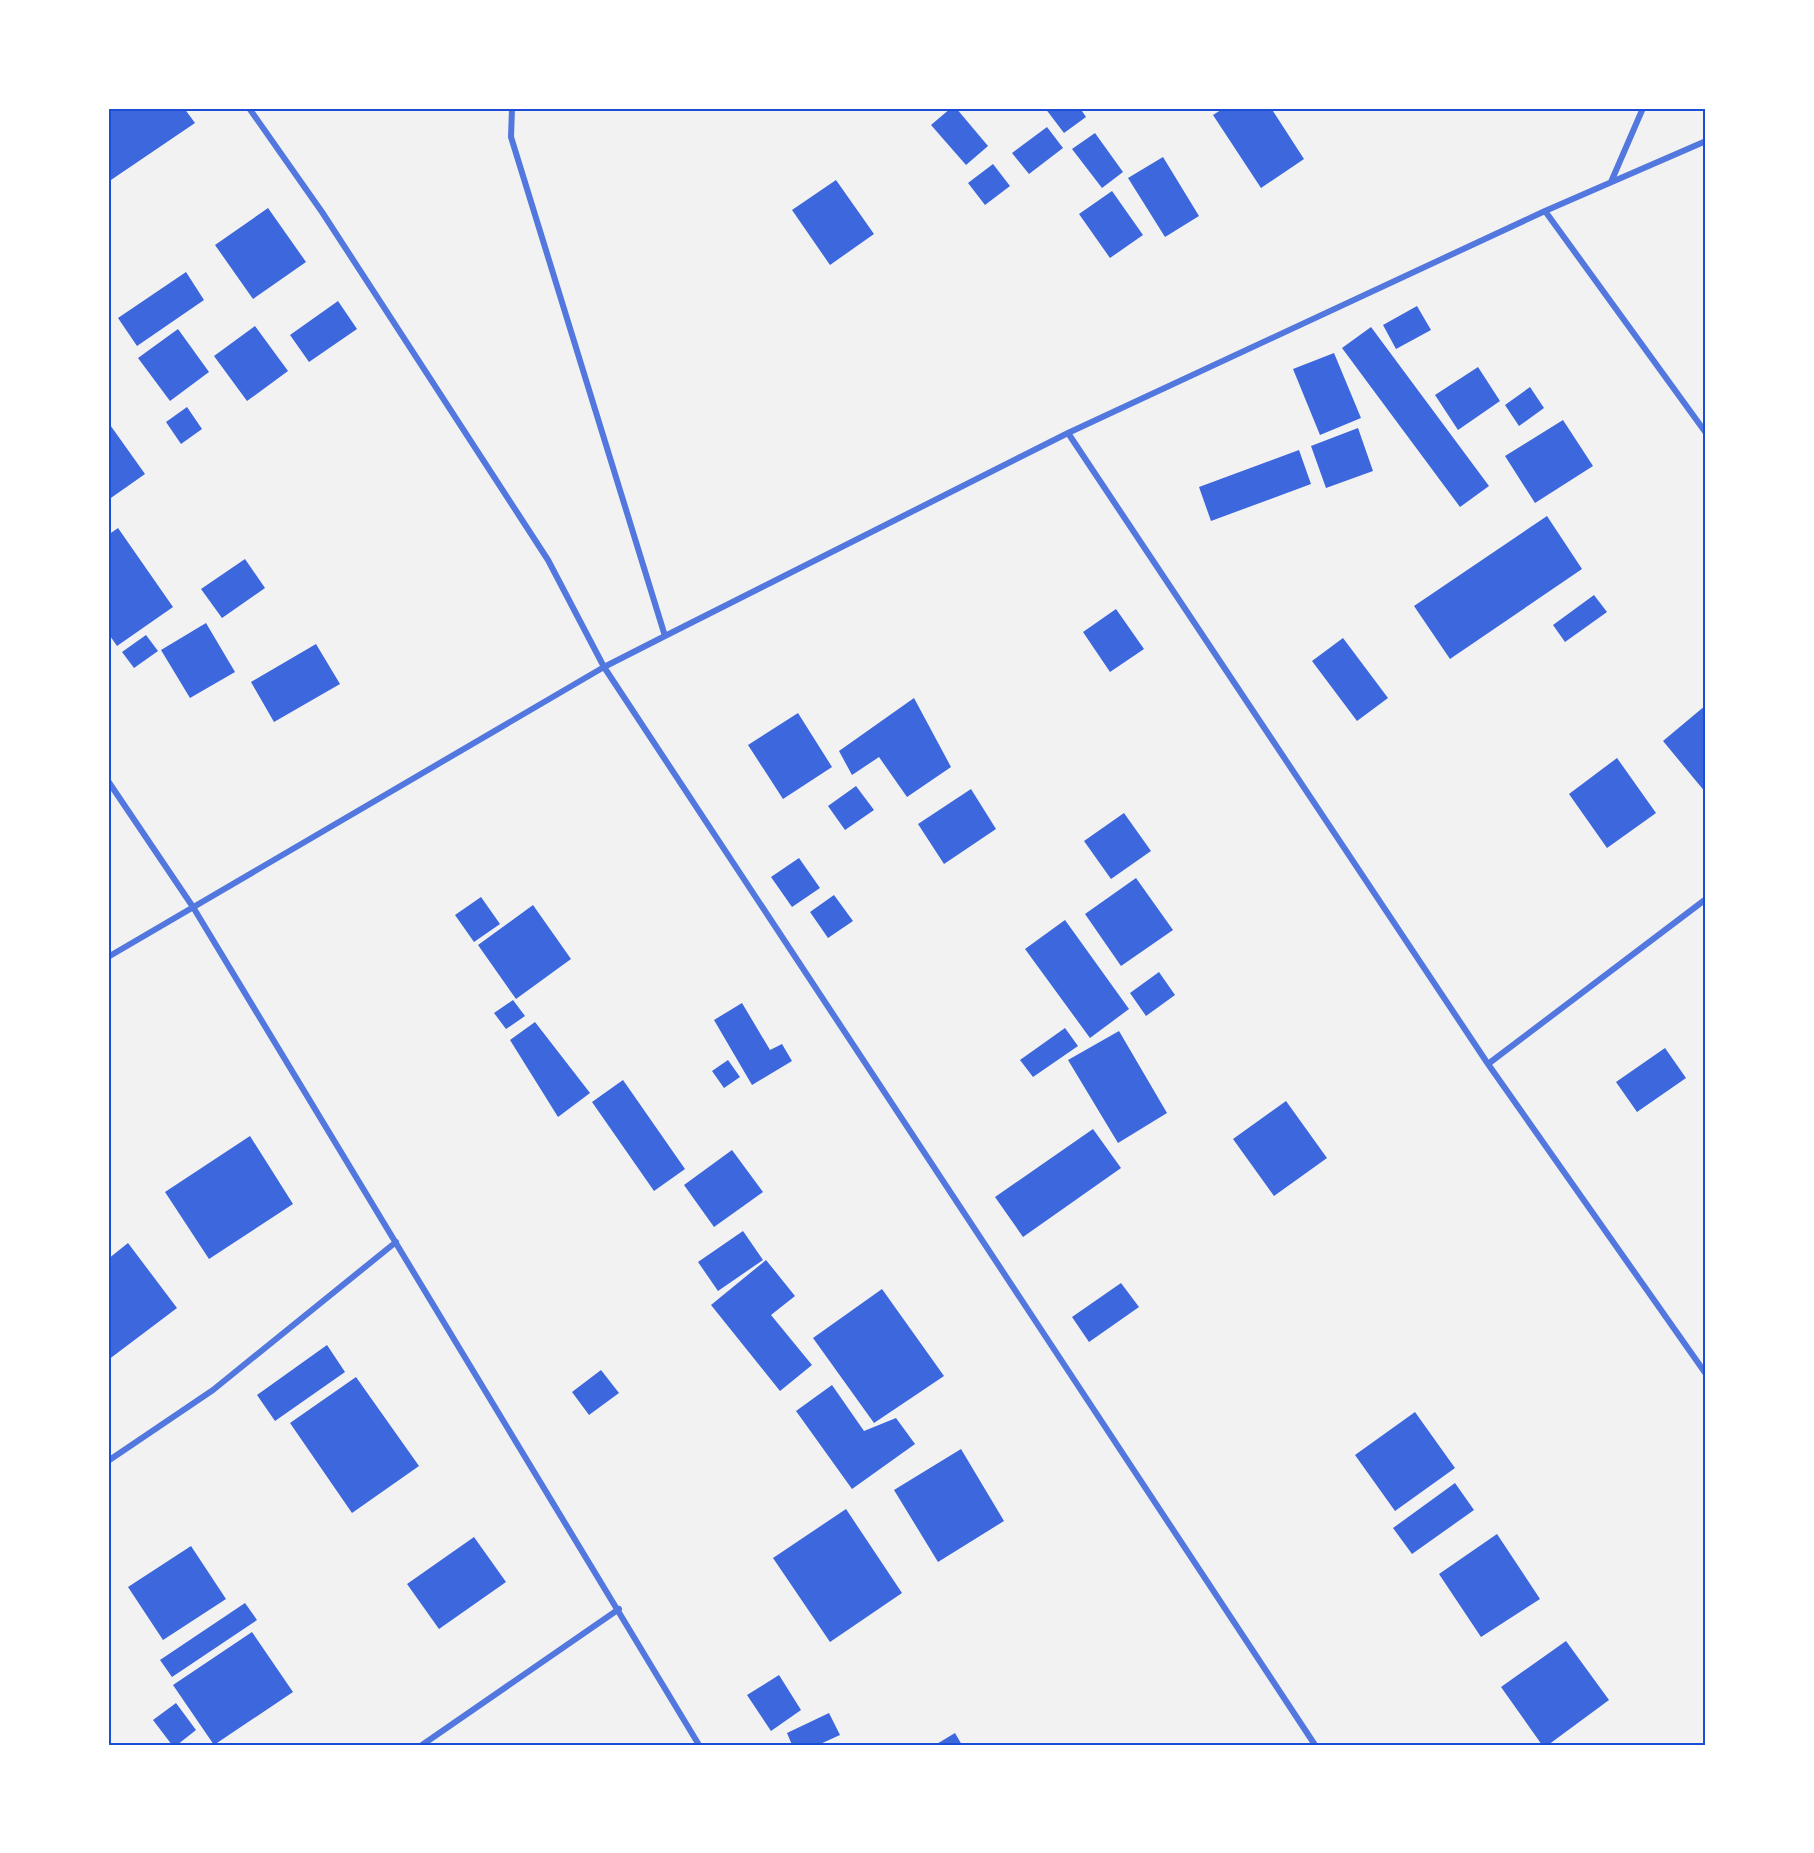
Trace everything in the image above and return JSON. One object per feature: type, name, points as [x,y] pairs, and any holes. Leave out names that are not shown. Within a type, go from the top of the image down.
[{"type":"street","points":[[249,108],[322,212],[548,560],[604,667],[1315,1745]]},
{"type":"street","points":[[512,108],[512,137],[665,636]]},
{"type":"street","points":[[1611,182],[1643,108]]},
{"type":"street","points":[[108,957],[604,667],[1068,433],[1545,211],[1706,141]]},
{"type":"street","points":[[1545,211],[1706,433]]},
{"type":"street","points":[[1068,433],[1488,1064],[1706,1374]]},
{"type":"street","points":[[108,781],[194,907],[699,1745]]},
{"type":"street","points":[[1488,1064],[1706,898]]},
{"type":"street","points":[[108,1461],[213,1390],[396,1242]]},
{"type":"street","points":[[422,1745],[619,1609]]},
{"type":"building","points":[[108,108],[184,108],[195,123],[108,182]]},
{"type":"building","points":[[951,108],[956,108],[988,146],[966,165],[931,125]]},
{"type":"building","points":[[1045,108],[1080,108],[1086,117],[1064,133]]},
{"type":"building","points":[[1224,108],[1271,108],[1304,159],[1261,188],[1213,115]]},
{"type":"building","points":[[1047,127],[1063,148],[1029,174],[1012,153]]},
{"type":"building","points":[[1095,133],[1123,172],[1102,188],[1072,149]]},
{"type":"building","points":[[1163,157],[1199,216],[1165,237],[1128,178]]},
{"type":"building","points":[[993,164],[1010,186],[985,205],[968,183]]},
{"type":"building","points":[[836,180],[874,234],[830,265],[792,210]]},
{"type":"building","points":[[1112,191],[1143,235],[1110,258],[1079,214]]},
{"type":"building","points":[[268,208],[306,262],[253,299],[215,245]]},
{"type":"building","points":[[186,272],[204,300],[137,346],[118,318]]},
{"type":"building","points":[[338,301],[357,329],[309,362],[290,335]]},
{"type":"building","points":[[1417,306],[1431,330],[1396,349],[1383,325]]},
{"type":"building","points":[[255,326],[288,371],[247,401],[214,356]]},
{"type":"building","points":[[1371,327],[1489,486],[1460,507],[1342,348]]},
{"type":"building","points":[[178,329],[209,372],[170,401],[138,358]]},
{"type":"building","points":[[1334,353],[1361,418],[1320,435],[1293,369]]},
{"type":"building","points":[[1478,367],[1500,401],[1458,430],[1435,395]]},
{"type":"building","points":[[1530,387],[1544,408],[1519,426],[1505,405]]},
{"type":"building","points":[[187,407],[202,429],[181,444],[166,422]]},
{"type":"building","points":[[1563,420],[1593,466],[1535,503],[1505,456]]},
{"type":"building","points":[[108,422],[145,474],[108,500]]},
{"type":"building","points":[[1358,428],[1373,471],[1326,488],[1311,446]]},
{"type":"building","points":[[1299,450],[1311,484],[1211,521],[1199,487]]},
{"type":"building","points":[[1547,516],[1582,569],[1450,659],[1414,606]]},
{"type":"building","points":[[118,528],[173,607],[117,646],[108,633],[108,535]]},
{"type":"building","points":[[245,559],[265,588],[222,618],[201,589]]},
{"type":"building","points":[[1594,595],[1607,612],[1565,642],[1553,625]]},
{"type":"building","points":[[1116,609],[1144,649],[1110,672],[1083,632]]},
{"type":"building","points":[[206,623],[235,672],[190,698],[161,650]]},
{"type":"building","points":[[146,635],[158,651],[134,668],[122,652]]},
{"type":"building","points":[[1343,638],[1388,698],[1357,721],[1312,661]]},
{"type":"building","points":[[316,644],[340,684],[274,722],[251,682]]},
{"type":"building","points":[[914,698],[951,767],[907,797],[879,757],[852,775],[839,751]]},
{"type":"building","points":[[1706,705],[1706,793],[1663,741]]},
{"type":"building","points":[[798,713],[832,767],[783,799],[748,745]]},
{"type":"building","points":[[1617,758],[1656,813],[1607,848],[1569,794]]},
{"type":"building","points":[[856,786],[874,810],[845,830],[828,806]]},
{"type":"building","points":[[971,789],[996,829],[944,864],[918,824]]},
{"type":"building","points":[[1124,813],[1151,851],[1111,879],[1084,841]]},
{"type":"building","points":[[799,858],[820,888],[792,907],[771,877]]},
{"type":"building","points":[[1136,878],[1173,930],[1121,966],[1085,914]]},
{"type":"building","points":[[834,895],[853,921],[828,938],[810,912]]},
{"type":"building","points":[[481,897],[500,924],[474,942],[455,915]]},
{"type":"building","points":[[533,905],[571,959],[516,999],[478,945]]},
{"type":"building","points":[[1065,920],[1129,1009],[1090,1038],[1025,949]]},
{"type":"building","points":[[1159,972],[1175,995],[1146,1016],[1130,993]]},
{"type":"building","points":[[513,1000],[525,1016],[506,1029],[494,1013]]},
{"type":"building","points":[[742,1003],[770,1050],[782,1044],[792,1061],[752,1085],[714,1020]]},
{"type":"building","points":[[535,1022],[590,1093],[558,1117],[510,1040]]},
{"type":"building","points":[[1065,1028],[1078,1046],[1033,1077],[1020,1060]]},
{"type":"building","points":[[1119,1031],[1167,1113],[1118,1143],[1068,1060]]},
{"type":"building","points":[[1665,1048],[1686,1078],[1637,1112],[1616,1082]]},
{"type":"building","points":[[728,1060],[740,1077],[724,1088],[712,1071]]},
{"type":"building","points":[[623,1080],[685,1169],[654,1191],[592,1102]]},
{"type":"building","points":[[1286,1101],[1327,1158],[1274,1196],[1233,1139]]},
{"type":"building","points":[[1093,1129],[1121,1168],[1023,1237],[995,1197]]},
{"type":"building","points":[[250,1136],[293,1204],[209,1259],[165,1192]]},
{"type":"building","points":[[732,1150],[763,1192],[714,1227],[684,1185]]},
{"type":"building","points":[[743,1231],[763,1260],[718,1291],[698,1262]]},
{"type":"building","points":[[128,1243],[177,1308],[108,1360],[108,1259]]},
{"type":"building","points":[[766,1260],[795,1296],[771,1315],[812,1365],[780,1391],[711,1305]]},
{"type":"building","points":[[1121,1283],[1139,1307],[1089,1342],[1072,1317]]},
{"type":"building","points":[[882,1289],[944,1376],[874,1423],[813,1338]]},
{"type":"building","points":[[327,1345],[345,1372],[275,1421],[257,1395]]},
{"type":"building","points":[[601,1370],[619,1393],[589,1415],[572,1392]]},
{"type":"building","points":[[356,1377],[419,1466],[352,1513],[290,1423]]},
{"type":"building","points":[[832,1385],[864,1431],[896,1418],[915,1444],[852,1489],[796,1411]]},
{"type":"building","points":[[1415,1412],[1455,1468],[1395,1511],[1355,1455]]},
{"type":"building","points":[[961,1449],[1004,1521],[938,1562],[894,1490]]},
{"type":"building","points":[[1455,1483],[1474,1510],[1412,1554],[1393,1528]]},
{"type":"building","points":[[846,1509],[902,1593],[830,1642],[773,1558]]},
{"type":"building","points":[[1497,1534],[1540,1599],[1481,1637],[1439,1574]]},
{"type":"building","points":[[474,1537],[506,1582],[439,1629],[407,1584]]},
{"type":"building","points":[[191,1546],[226,1599],[163,1640],[128,1587]]},
{"type":"building","points":[[245,1603],[257,1620],[172,1677],[160,1660]]},
{"type":"building","points":[[252,1632],[293,1692],[214,1745],[173,1685]]},
{"type":"building","points":[[1566,1641],[1609,1700],[1548,1745],[1542,1745],[1501,1687]]},
{"type":"building","points":[[779,1675],[801,1710],[771,1731],[747,1695]]},
{"type":"building","points":[[176,1703],[196,1730],[177,1745],[172,1745],[153,1720]]},
{"type":"building","points":[[829,1713],[840,1735],[818,1745],[792,1745],[787,1733]]},
{"type":"building","points":[[955,1733],[962,1745],[935,1745]]}]
